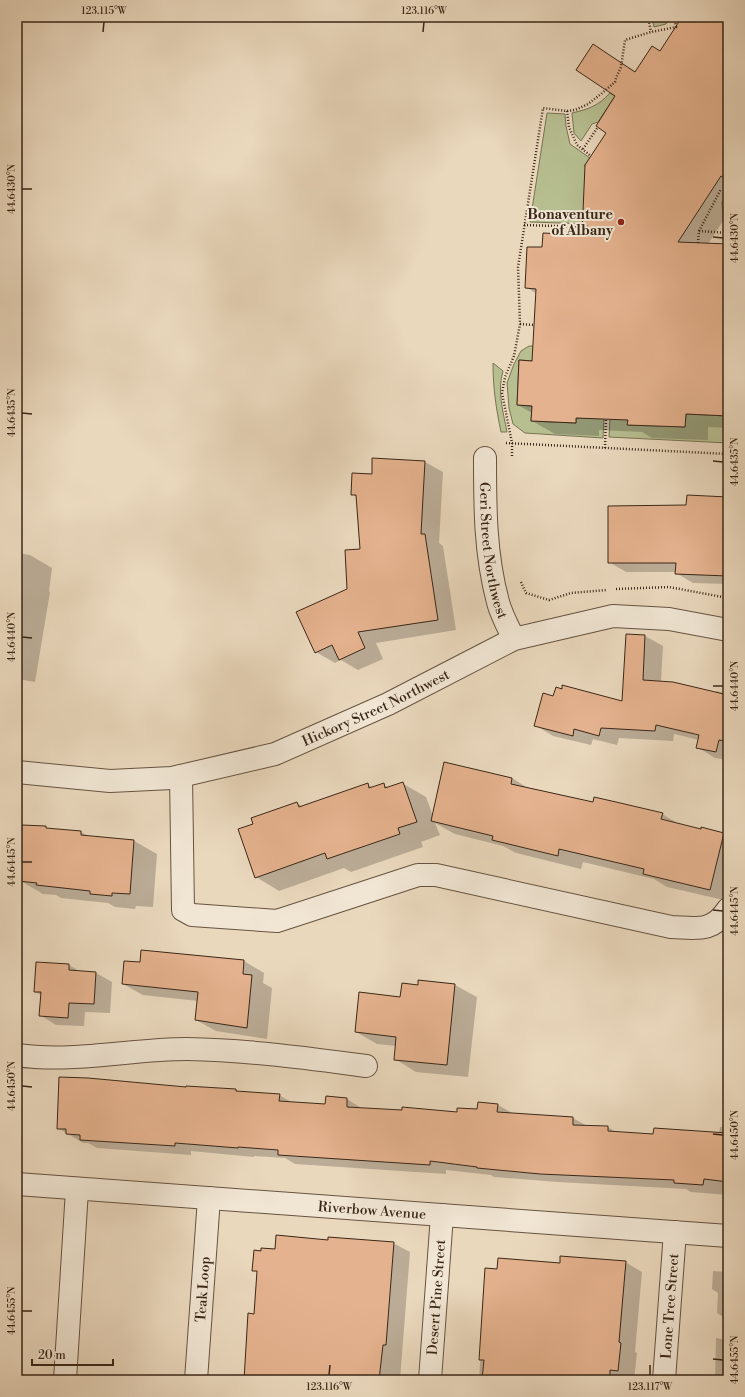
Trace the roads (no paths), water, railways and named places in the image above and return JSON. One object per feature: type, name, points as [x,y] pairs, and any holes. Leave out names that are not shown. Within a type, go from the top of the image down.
[{"type":"street","name":"Geri Street Northwest","points":[[485,458],[486,531],[490,566],[498,603],[514,638]]},
{"type":"street","name":"Hickory Street Northwest","points":[[17,772],[110,781],[172,778],[275,754],[388,704],[514,638],[613,616],[669,619],[728,630]]},
{"type":"street","points":[[181,776],[183,910],[192,914],[277,921],[418,875],[436,875],[671,927],[705,928],[722,918],[728,909]]},
{"type":"street","points":[[17,1055],[66,1057],[187,1049],[286,1056],[366,1066]]},
{"type":"street","name":"Riverbow Avenue","points":[[17,1184],[77,1190],[209,1198],[728,1236]]},
{"type":"street","points":[[65,1380],[77,1190]]},
{"type":"street","name":"Teak Loop","points":[[196,1380],[209,1198]]},
{"type":"street","name":"Desert Pine Street","points":[[430,1380],[442,1215]]},
{"type":"street","name":"Lone Tree Street","points":[[664,1380],[675,1232]]},
{"type":"place","name":"Bonaventure of Albany","points":[[621,222]]}]
